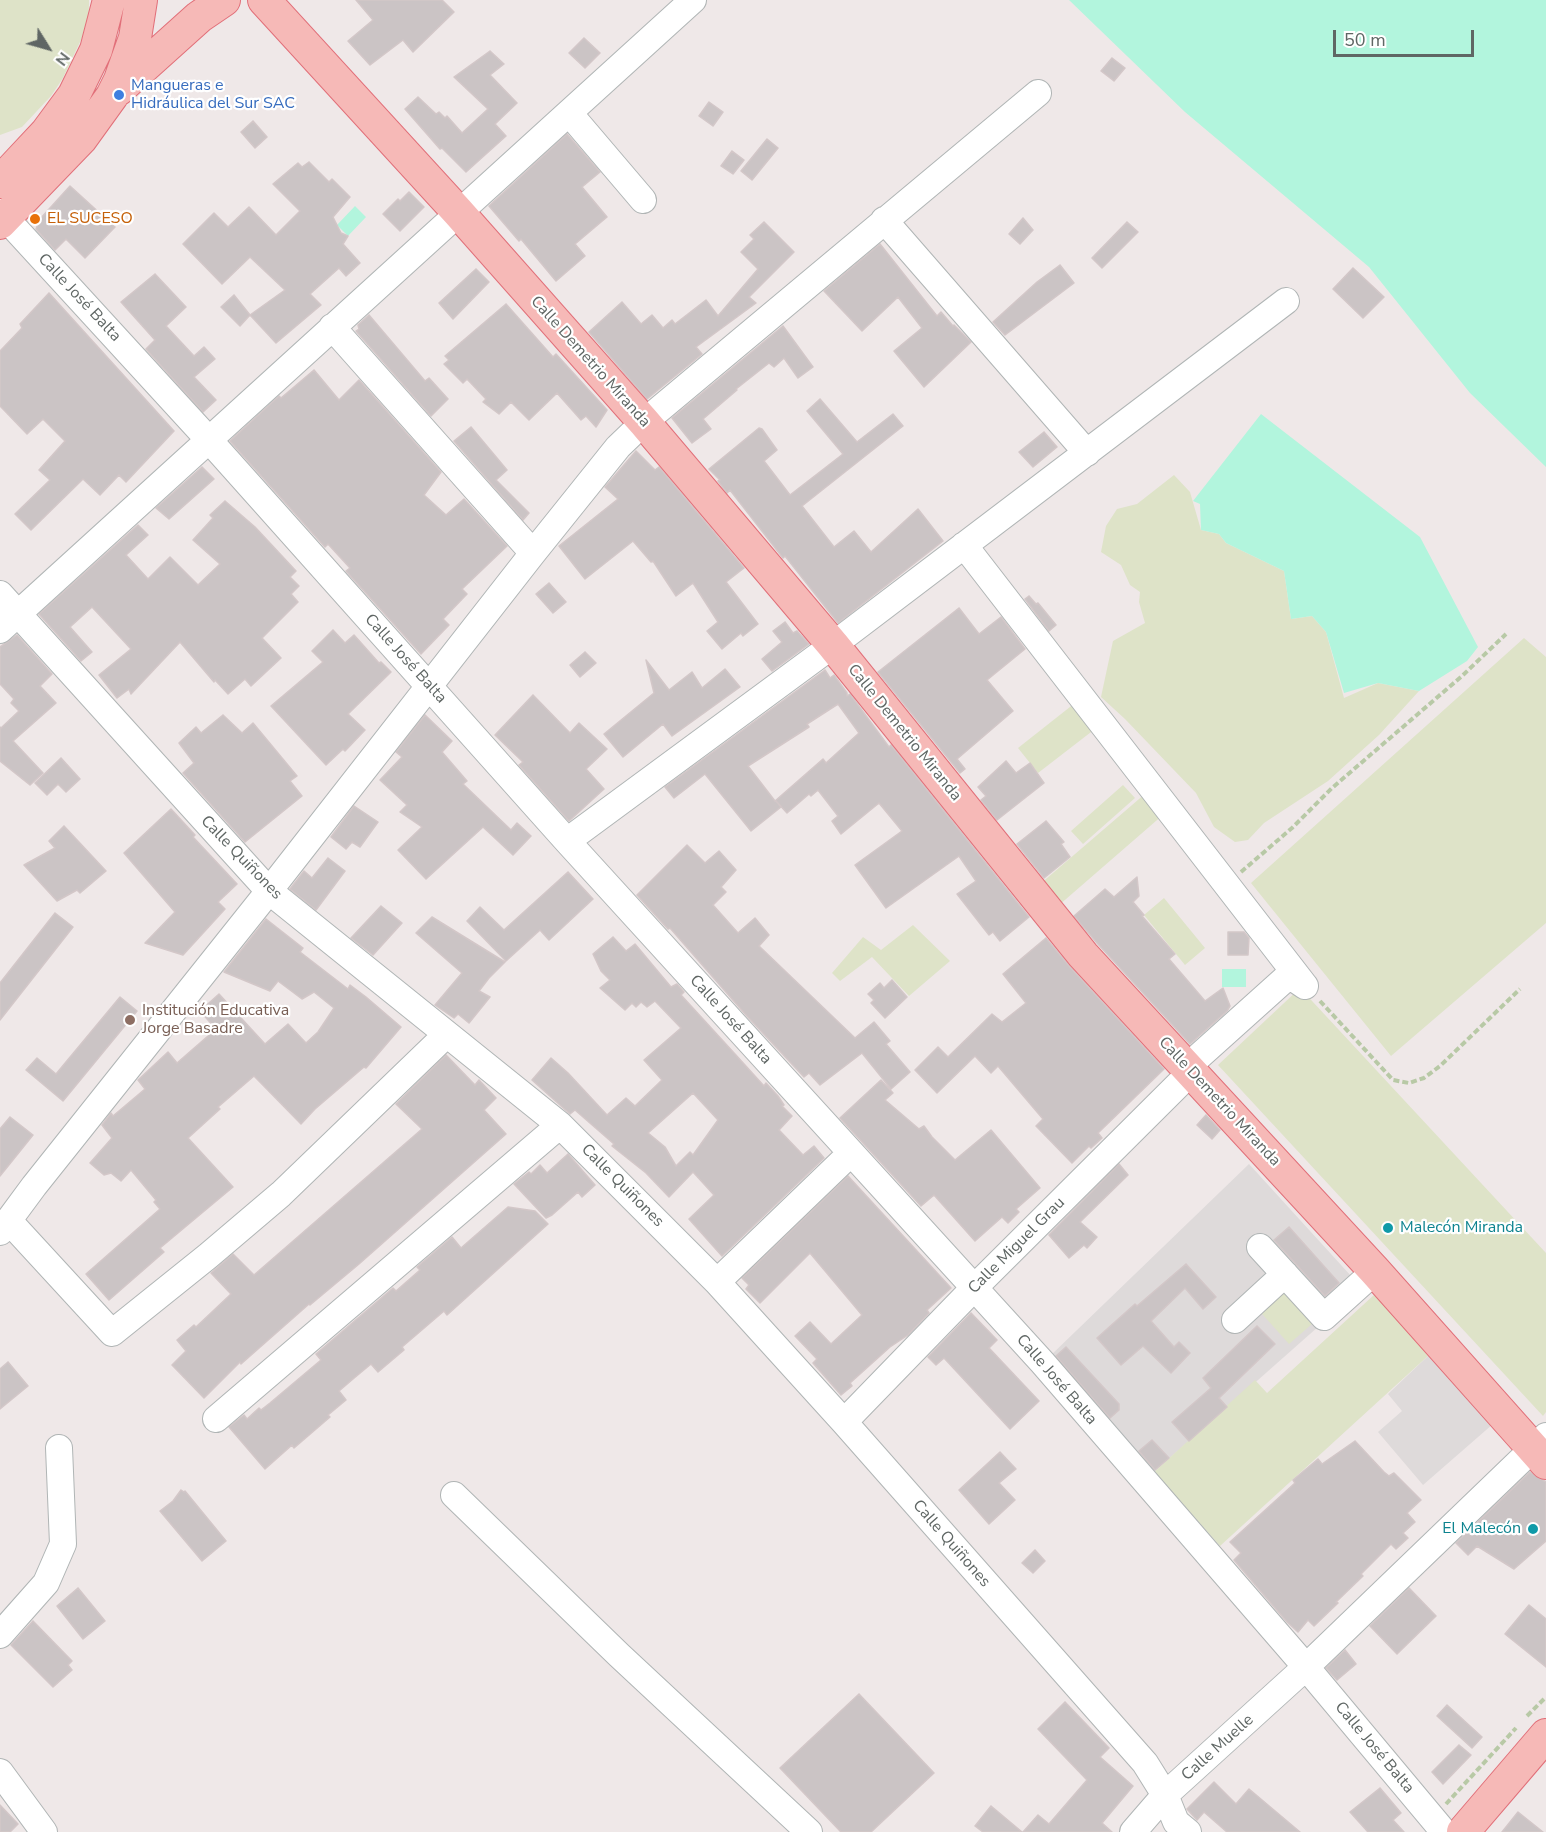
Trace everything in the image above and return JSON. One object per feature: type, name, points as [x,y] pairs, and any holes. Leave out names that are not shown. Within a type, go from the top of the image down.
[{"type":"main road","points":[[0,182],[46,133],[74,95],[96,50],[109,0]]},
{"type":"main road","points":[[2,217],[81,139],[112,96],[135,38],[141,0]]},
{"type":"main road","points":[[112,96],[199,17],[224,0]]},
{"type":"main road","name":"Calle Demetrio Miranda","points":[[264,0],[458,212],[644,422],[833,645],[1083,955],[1542,1449]]},
{"type":"main road","points":[[1462,1832],[1546,1735]]},
{"type":"street","points":[[9,622],[693,0]]},
{"type":"street","points":[[447,1034],[281,1194],[112,1333],[5,1227],[33,1186],[269,891],[618,447],[644,422],[1038,93]]},
{"type":"street","points":[[570,113],[643,200]]},
{"type":"street","name":"Calle José Balta","points":[[2,217],[209,440],[567,841],[1042,1362],[1306,1667],[1438,1825]]},
{"type":"street","points":[[884,220],[1087,453]]},
{"type":"street","points":[[567,841],[833,645],[1286,301]]},
{"type":"street","points":[[332,327],[533,553]]},
{"type":"street","points":[[964,545],[1305,986]]},
{"type":"street","name":"Calle Quiñones","points":[[0,594],[9,622],[269,891],[560,1125],[717,1282],[844,1422],[1145,1763],[1165,1796],[1176,1822],[1188,1832]]},
{"type":"street","name":"Calle Miguel Grau","points":[[844,1422],[1189,1070],[1285,979],[1293,978],[1305,986]]},
{"type":"street","points":[[216,1419],[560,1125]]},
{"type":"street","points":[[717,1282],[851,1153]]},
{"type":"street","points":[[1260,1247],[1324,1317],[1375,1271]]},
{"type":"street","points":[[1235,1320],[1285,1274]]},
{"type":"street","points":[[0,1635],[46,1583],[63,1544],[59,1448]]},
{"type":"street","name":"Calle Muelle","points":[[1133,1832],[1165,1796],[1542,1449]]},
{"type":"street","points":[[454,1495],[619,1655],[808,1832]]},
{"type":"street","points":[[0,1772],[44,1832]]},
{"type":"path","points":[[1226,885],[1292,828],[1332,788],[1462,676],[1506,634]]},
{"type":"path","points":[[1305,986],[1393,1080],[1409,1083],[1424,1078],[1440,1066],[1520,989]]},
{"type":"path","points":[[1438,1825],[1546,1696]]},
{"type":"shaded area","points":[[0,0],[89,0],[88,25],[63,78],[51,96],[22,127],[0,135]]},
{"type":"shaded area","points":[[1069,0],[1546,0],[1546,467],[1470,393],[1369,267],[1185,112]]},
{"type":"shaded area","points":[[355,206],[366,217],[348,236],[337,225]]},
{"type":"shaded area","points":[[1261,414],[1420,537],[1478,647],[1467,661],[1419,691],[1378,683],[1344,693],[1326,632],[1312,616],[1291,619],[1284,571],[1226,543],[1219,534],[1201,530],[1200,504],[1193,501]]},
{"type":"shaded area","points":[[1174,475],[1190,492],[1201,530],[1219,534],[1226,543],[1284,571],[1291,619],[1312,616],[1326,632],[1344,698],[1378,683],[1419,691],[1379,735],[1328,781],[1264,823],[1248,840],[1235,842],[1214,827],[1196,793],[1101,697],[1113,641],[1145,623],[1139,602],[1140,592],[1130,585],[1121,565],[1101,552],[1106,526],[1117,509],[1137,504]]},
{"type":"shaded area","points":[[1524,638],[1546,657],[1546,923],[1391,1056],[1251,883]]},
{"type":"shaded area","points":[[1075,703],[1095,729],[1038,773],[1018,748]]},
{"type":"shaded area","points":[[1123,785],[1135,798],[1083,844],[1071,831]]},
{"type":"shaded area","points":[[1146,793],[1164,814],[1058,906],[1039,885]]},
{"type":"shaded area","points":[[1164,898],[1205,948],[1185,965],[1144,915]]},
{"type":"shaded area","points":[[913,925],[950,961],[909,996],[872,957],[840,981],[832,973],[863,937],[881,950]]},
{"type":"shaded area","points":[[1222,969],[1246,969],[1246,987],[1222,987]]},
{"type":"shaded area","points":[[1300,988],[1546,1253],[1546,1412],[1543,1416],[1218,1065]]},
{"type":"shaded area","points":[[1249,1164],[1362,1288],[1154,1472],[1048,1358]]},
{"type":"shaded area","points":[[1285,1278],[1320,1317],[1289,1344],[1255,1306]]},
{"type":"shaded area","points":[[1375,1294],[1429,1355],[1220,1546],[1154,1472],[1255,1380],[1267,1393]]},
{"type":"shaded area","points":[[1429,1355],[1493,1424],[1423,1485],[1378,1432],[1402,1411],[1388,1394]]},
{"type":"building","points":[[356,0],[442,0],[454,12],[413,52],[403,40],[370,65],[348,41],[373,20]]},
{"type":"building","points":[[584,38],[600,53],[585,68],[569,53]]},
{"type":"building","points":[[490,51],[504,64],[490,75],[517,103],[495,124],[506,136],[466,172],[442,148],[440,149],[405,109],[418,97],[436,114],[439,112],[445,118],[447,116],[462,133],[488,109],[454,77]]},
{"type":"building","points":[[1112,58],[1125,68],[1114,81],[1101,71]]},
{"type":"building","points":[[709,102],[723,112],[713,126],[699,116]]},
{"type":"building","points":[[253,121],[267,137],[255,148],[241,132]]},
{"type":"building","points":[[567,134],[600,172],[582,187],[607,217],[575,244],[585,256],[556,281],[521,239],[519,241],[489,206]]},
{"type":"building","points":[[767,139],[778,148],[752,180],[741,171]]},
{"type":"building","points":[[732,151],[744,160],[733,174],[721,166]]},
{"type":"building","points":[[309,162],[329,182],[332,179],[350,197],[333,217],[341,233],[348,236],[343,244],[360,263],[346,276],[339,268],[310,294],[321,305],[276,343],[250,315],[285,290],[250,257],[222,284],[183,244],[214,213],[228,227],[249,207],[276,235],[300,211],[273,184],[298,163],[302,167]]},
{"type":"building","points":[[70,186],[115,227],[85,258],[66,239],[55,250],[36,229],[40,219]]},
{"type":"building","points":[[409,192],[424,207],[400,231],[383,214]]},
{"type":"building","points":[[1023,218],[1033,230],[1020,244],[1009,234]]},
{"type":"building","points":[[764,222],[794,252],[749,297],[756,303],[696,347],[702,354],[647,399],[589,332],[622,302],[641,324],[652,315],[663,328],[672,320],[675,324],[706,300],[718,316],[758,269],[741,252],[754,239],[750,235]]},
{"type":"building","points":[[1127,222],[1138,232],[1102,268],[1092,258]]},
{"type":"building","points":[[880,244],[937,316],[941,312],[971,342],[924,387],[894,351],[922,328],[898,297],[862,331],[824,291]]},
{"type":"building","points":[[1060,265],[1074,283],[1005,335],[993,322],[1037,282]]},
{"type":"building","points":[[1353,268],[1384,297],[1363,318],[1333,289]]},
{"type":"building","points":[[476,269],[489,282],[453,319],[439,303]]},
{"type":"building","points":[[155,274],[186,307],[166,326],[194,356],[204,347],[215,359],[194,377],[216,400],[203,412],[146,349],[155,340],[121,302]]},
{"type":"building","points":[[49,293],[174,431],[126,482],[119,475],[100,495],[83,479],[31,530],[15,514],[50,480],[39,470],[65,441],[43,419],[27,434],[0,406],[0,351],[22,328],[20,324]]},
{"type":"building","points":[[234,295],[250,315],[240,326],[221,307]]},
{"type":"building","points":[[506,304],[553,357],[556,354],[607,410],[596,427],[586,416],[581,420],[557,393],[529,420],[511,402],[499,414],[483,402],[486,399],[467,379],[463,383],[444,364],[449,360],[445,356]]},
{"type":"building","points":[[369,315],[425,381],[429,378],[448,399],[431,416],[356,331],[359,329],[358,325]]},
{"type":"building","points":[[783,326],[813,367],[798,378],[784,358],[774,367],[769,363],[703,419],[711,429],[692,443],[672,418]]},
{"type":"building","points":[[314,370],[339,400],[359,380],[441,472],[424,495],[446,515],[464,499],[507,546],[462,589],[467,594],[443,619],[449,625],[421,654],[346,571],[350,568],[328,544],[325,547],[230,441],[279,396],[281,398]]},
{"type":"building","points":[[820,399],[857,442],[893,414],[903,426],[802,506],[834,547],[854,531],[871,552],[918,509],[943,541],[838,623],[730,490],[727,493],[718,481],[720,480],[709,469],[759,428],[777,450],[764,461],[790,495],[843,454],[807,411]]},
{"type":"building","points":[[471,427],[507,470],[496,480],[529,513],[523,520],[454,441]]},
{"type":"building","points":[[1044,432],[1057,447],[1033,467],[1019,452]]},
{"type":"building","points":[[636,451],[655,470],[659,467],[744,568],[726,582],[758,624],[743,636],[741,633],[722,649],[707,631],[718,622],[693,583],[676,596],[653,561],[651,562],[633,541],[585,579],[559,546],[618,499],[605,487]]},
{"type":"building","points":[[202,467],[214,479],[169,519],[156,508]]},
{"type":"building","points":[[225,501],[255,527],[296,571],[290,577],[299,586],[291,594],[298,602],[262,638],[281,658],[251,686],[245,679],[228,694],[215,680],[214,682],[180,642],[131,694],[129,689],[117,698],[99,675],[131,649],[92,607],[70,627],[92,652],[81,661],[39,614],[138,525],[148,535],[126,555],[148,579],[170,557],[198,585],[220,564],[193,540],[213,518],[210,515]]},
{"type":"building","points":[[549,583],[566,602],[553,613],[536,594]]},
{"type":"building","points":[[1029,596],[1036,604],[1038,603],[1056,625],[1049,631],[1025,599]]},
{"type":"building","points":[[959,608],[979,634],[1001,617],[1025,649],[987,680],[1013,711],[957,759],[965,769],[960,773],[878,672]]},
{"type":"building","points":[[785,622],[793,633],[797,631],[809,644],[772,671],[762,659],[782,642],[773,631]]},
{"type":"building","points":[[333,630],[345,643],[354,635],[379,663],[381,662],[391,672],[348,714],[365,730],[345,751],[343,749],[326,765],[271,706],[323,662],[312,651]]},
{"type":"building","points":[[17,635],[52,674],[40,686],[56,703],[13,741],[43,773],[30,785],[0,761],[0,727],[19,711],[11,703],[14,699],[0,684],[0,647]]},
{"type":"building","points":[[585,652],[596,663],[580,677],[570,665]]},
{"type":"building","points":[[646,660],[669,690],[692,672],[702,688],[725,669],[740,687],[672,736],[663,724],[623,757],[604,734],[654,693]]},
{"type":"building","points":[[825,670],[830,678],[834,675],[847,696],[850,694],[889,747],[891,745],[1029,917],[1000,941],[993,932],[989,935],[957,894],[976,881],[959,856],[886,908],[855,865],[902,831],[879,803],[841,834],[832,821],[838,816],[818,790],[811,796],[809,794],[787,813],[776,801],[781,807],[751,831],[705,774],[674,798],[665,787]],"holes":[[[838,704],[859,733],[826,763],[823,759],[775,801],[748,766],[809,727],[807,724]]]},
{"type":"building","points":[[533,695],[570,733],[579,723],[607,749],[586,769],[604,789],[569,821],[519,765],[523,762],[495,735]]},
{"type":"building","points":[[223,715],[242,733],[253,723],[297,776],[290,781],[302,796],[245,842],[183,773],[194,763],[179,743],[196,727],[201,733]]},
{"type":"building","points":[[425,715],[452,741],[442,752],[467,781],[463,784],[511,830],[517,823],[531,836],[513,855],[483,827],[426,879],[398,850],[422,827],[400,812],[407,805],[380,780],[402,757],[396,752]]},
{"type":"building","points":[[61,758],[80,779],[66,792],[58,784],[47,795],[35,783]]},
{"type":"building","points":[[1006,761],[1016,773],[1030,763],[1044,783],[997,820],[981,800],[986,796],[978,787]]},
{"type":"building","points":[[354,806],[378,822],[360,847],[352,842],[346,849],[331,837]]},
{"type":"building","points":[[171,809],[195,835],[193,837],[237,884],[218,902],[225,909],[183,955],[145,943],[175,912],[124,853]]},
{"type":"building","points":[[1046,821],[1064,842],[1061,844],[1070,857],[1044,878],[1017,844]]},
{"type":"building","points":[[64,826],[106,871],[80,893],[77,890],[57,901],[24,865],[55,848],[49,841]]},
{"type":"building","points":[[687,845],[705,863],[719,851],[736,870],[721,887],[726,892],[713,905],[738,933],[755,918],[769,935],[759,946],[855,1038],[874,1022],[890,1041],[886,1044],[910,1072],[891,1089],[862,1053],[820,1085],[809,1073],[804,1077],[670,928],[668,929],[637,895]]},
{"type":"building","points":[[328,858],[345,871],[316,910],[290,889],[304,871],[312,878]]},
{"type":"building","points":[[568,872],[593,899],[549,940],[540,930],[506,961],[467,921],[480,907],[504,930]]},
{"type":"building","points":[[1137,877],[1139,896],[1133,902],[1175,954],[1169,959],[1205,1001],[1223,988],[1230,1006],[1190,1044],[1074,916],[1105,889],[1114,897]]},
{"type":"building","points":[[381,906],[402,923],[373,955],[351,938]]},
{"type":"building","points":[[55,913],[73,927],[0,1020],[0,983]]},
{"type":"building","points":[[432,917],[505,962],[479,991],[490,997],[469,1023],[458,1014],[454,1018],[435,1005],[462,973],[416,933]]},
{"type":"building","points":[[266,919],[303,948],[300,952],[348,989],[350,985],[401,1027],[366,1068],[364,1067],[315,1109],[301,1124],[254,1076],[218,1107],[220,1109],[188,1138],[233,1187],[160,1248],[164,1252],[109,1300],[86,1274],[160,1209],[154,1202],[156,1200],[131,1170],[121,1181],[111,1173],[104,1175],[90,1163],[112,1138],[102,1125],[111,1113],[113,1116],[145,1089],[138,1080],[168,1052],[177,1063],[216,1029],[200,1011],[219,994],[265,1044],[288,1024],[306,1043],[318,1032],[334,1008],[314,992],[302,999],[278,981],[270,991],[224,972]]},
{"type":"building","points":[[1228,932],[1244,932],[1249,938],[1248,955],[1228,955]]},
{"type":"building","points":[[613,937],[626,951],[635,944],[671,987],[677,984],[684,992],[681,995],[764,1086],[766,1083],[778,1096],[784,1105],[782,1106],[792,1116],[779,1130],[803,1155],[814,1146],[824,1158],[722,1256],[689,1219],[714,1195],[693,1172],[669,1197],[646,1173],[612,1146],[614,1144],[575,1110],[570,1114],[532,1080],[551,1058],[607,1115],[626,1098],[635,1106],[662,1080],[644,1060],[681,1028],[655,1001],[647,1007],[641,1002],[636,1007],[632,1003],[625,1010],[600,988],[610,980],[601,971],[593,954]],"holes":[[[693,1093],[718,1120],[693,1155],[690,1152],[676,1166],[665,1147],[648,1133]]]},
{"type":"building","points":[[1046,938],[1164,1069],[1098,1133],[1102,1138],[1091,1148],[1089,1146],[1072,1163],[1036,1126],[1043,1119],[998,1066],[991,1073],[975,1056],[937,1093],[915,1070],[938,1047],[948,1057],[992,1014],[1002,1022],[1026,1003],[1003,974]]},
{"type":"building","points":[[892,980],[907,997],[885,1018],[871,1003],[874,1000],[868,994],[880,983],[884,988]]},
{"type":"building","points":[[120,997],[137,1011],[63,1101],[26,1070],[37,1058],[56,1074]]},
{"type":"building","points":[[446,1055],[475,1085],[479,1080],[496,1098],[484,1110],[506,1134],[359,1264],[309,1304],[241,1364],[240,1362],[204,1398],[172,1365],[186,1351],[177,1340],[194,1325],[196,1327],[231,1294],[211,1273],[233,1254],[254,1275],[422,1129],[396,1104]]},
{"type":"building","points":[[881,1080],[893,1093],[885,1100],[919,1129],[924,1126],[955,1160],[991,1130],[1040,1188],[1016,1209],[1019,1212],[1008,1223],[1002,1217],[975,1241],[934,1195],[921,1206],[840,1118]]},
{"type":"building","points":[[1206,1115],[1220,1130],[1212,1139],[1197,1125]]},
{"type":"building","points":[[10,1117],[33,1135],[0,1176],[0,1129]]},
{"type":"building","points":[[568,1154],[595,1185],[582,1197],[578,1192],[546,1218],[514,1184],[529,1172],[531,1174],[540,1165],[547,1173]]},
{"type":"building","points":[[1119,1164],[1128,1175],[1080,1222],[1097,1237],[1087,1248],[1084,1245],[1069,1258],[1049,1235]]},
{"type":"building","points":[[848,1176],[951,1288],[927,1310],[929,1313],[908,1335],[890,1347],[850,1383],[852,1386],[841,1395],[813,1363],[817,1359],[795,1336],[810,1322],[831,1344],[862,1315],[810,1253],[760,1303],[746,1289],[749,1285],[742,1278]]},
{"type":"building","points":[[508,1207],[535,1211],[548,1224],[447,1315],[444,1311],[402,1347],[404,1350],[378,1372],[371,1364],[339,1391],[346,1400],[328,1415],[330,1417],[294,1448],[292,1445],[265,1469],[229,1427],[244,1415],[247,1419],[259,1408],[261,1410],[321,1360],[316,1354],[393,1288],[396,1291],[420,1270],[417,1267],[452,1237],[461,1248]]},
{"type":"building","points":[[1289,1227],[1339,1283],[1325,1296],[1274,1240]]},
{"type":"building","points":[[1186,1264],[1216,1297],[1203,1309],[1185,1288],[1151,1321],[1174,1347],[1179,1342],[1190,1353],[1171,1373],[1143,1346],[1121,1365],[1097,1338],[1135,1304],[1137,1306]]},
{"type":"building","points":[[971,1313],[997,1340],[989,1348],[1039,1401],[1010,1429],[944,1358],[936,1365],[928,1357]]},
{"type":"building","points":[[1257,1326],[1275,1344],[1219,1398],[1227,1407],[1189,1441],[1172,1422],[1211,1388],[1203,1378]]},
{"type":"building","points":[[1066,1347],[1119,1404],[1119,1410],[1110,1418],[1056,1356]]},
{"type":"building","points":[[8,1362],[28,1386],[0,1409],[0,1369]]},
{"type":"building","points":[[1152,1440],[1169,1458],[1155,1470],[1139,1451]]},
{"type":"building","points":[[1355,1441],[1384,1472],[1389,1476],[1394,1473],[1421,1500],[1407,1513],[1415,1522],[1403,1533],[1408,1538],[1396,1549],[1391,1544],[1314,1626],[1308,1620],[1298,1632],[1234,1560],[1241,1553],[1230,1542],[1295,1483],[1293,1480],[1318,1459],[1322,1464]]},
{"type":"building","points":[[1000,1452],[1016,1469],[999,1483],[1015,1500],[989,1524],[959,1490]]},
{"type":"building","points":[[1530,1472],[1546,1482],[1546,1541],[1514,1569],[1477,1546],[1468,1555],[1456,1543]]},
{"type":"building","points":[[181,1490],[185,1491],[226,1541],[202,1561],[160,1511],[173,1501]]},
{"type":"building","points":[[1035,1550],[1045,1561],[1033,1573],[1022,1563]]},
{"type":"building","points":[[78,1588],[105,1621],[83,1639],[57,1606]]},
{"type":"building","points":[[1409,1588],[1436,1616],[1397,1654],[1370,1626]]},
{"type":"building","points":[[1529,1605],[1546,1619],[1546,1667],[1505,1634]]},
{"type":"building","points":[[33,1621],[72,1661],[68,1665],[72,1670],[53,1687],[11,1645]]},
{"type":"building","points":[[1345,1650],[1356,1664],[1337,1680],[1326,1668]]},
{"type":"building","points":[[859,1694],[934,1773],[871,1832],[841,1832],[780,1768]]},
{"type":"building","points":[[1065,1702],[1109,1748],[1100,1757],[1133,1786],[1102,1823],[1112,1832],[1023,1832],[1038,1815],[1049,1824],[1087,1780],[1038,1729]]},
{"type":"building","points":[[1447,1705],[1482,1737],[1472,1748],[1437,1716]]},
{"type":"building","points":[[1459,1745],[1471,1755],[1443,1784],[1432,1772]]},
{"type":"building","points":[[1214,1782],[1236,1804],[1249,1789],[1300,1832],[1227,1832],[1204,1812],[1197,1820],[1187,1809]]},
{"type":"building","points":[[1380,1788],[1401,1813],[1393,1820],[1404,1832],[1368,1832],[1350,1812]]},
{"type":"building","points":[[0,1805],[18,1824],[10,1832],[0,1832]]},
{"type":"building","points":[[991,1806],[1022,1832],[983,1832],[975,1826]]},
{"type":"building","points":[[1518,1812],[1543,1832],[1502,1832]]},
{"type":"place","name":"Mangueras e Hidráulica del Sur SAC","points":[[119,95]]},
{"type":"place","name":"EL SUCESO","points":[[35,219]]},
{"type":"place","name":"Institución Educativa Jorge Basadre","points":[[130,1020]]},
{"type":"place","name":"Malecón Miranda","points":[[1388,1228]]},
{"type":"place","name":"El Malecón","points":[[1533,1529]]}]
